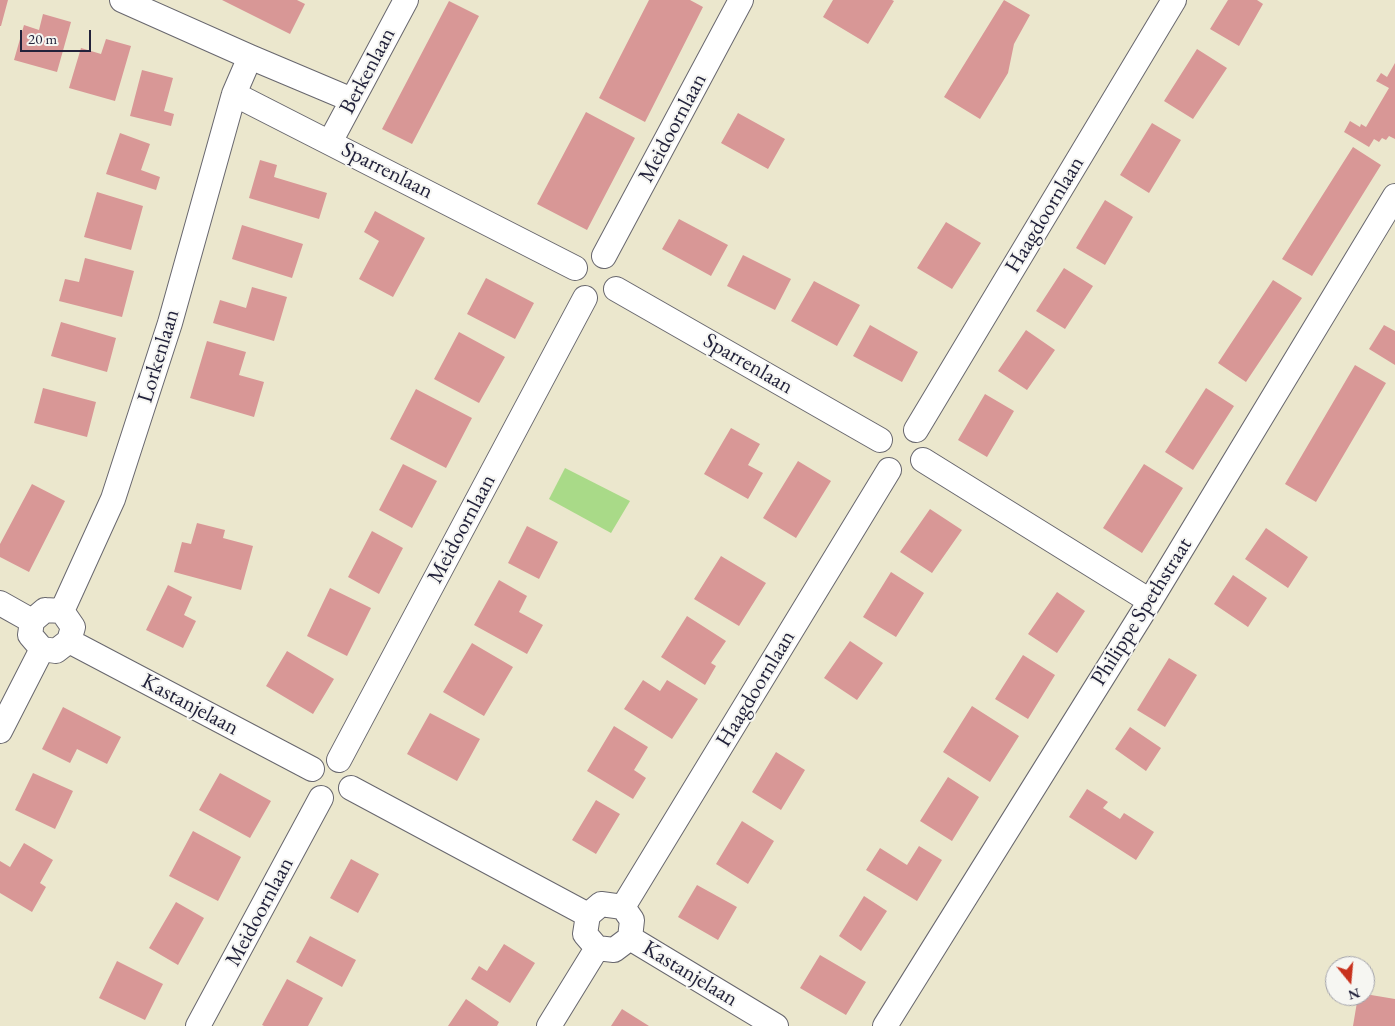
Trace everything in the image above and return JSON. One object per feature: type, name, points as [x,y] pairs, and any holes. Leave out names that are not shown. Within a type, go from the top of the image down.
[{"type":"street","points":[[122,0],[352,100]]},
{"type":"street","name":"Berkenlaan","points":[[330,142],[406,0]]},
{"type":"street","name":"Meidoornlaan","points":[[604,256],[741,0]]},
{"type":"street","name":"Haagdoornlaan","points":[[916,430],[1174,0]]},
{"type":"street","points":[[234,94],[250,57]]},
{"type":"street","name":"Sparrenlaan","points":[[234,94],[575,268]]},
{"type":"street","name":"Lorkenlaan","points":[[62,611],[113,499],[170,323],[234,94]]},
{"type":"street","name":"Philippe Spethstraat","points":[[885,1026],[1150,601],[1395,196]]},
{"type":"street","points":[[594,255],[604,256],[618,270],[619,280],[616,289],[610,296],[602,300],[594,301],[585,298],[578,292],[574,284],[575,268],[585,257],[594,255]]},
{"type":"street","name":"Sparrenlaan","points":[[616,289],[880,440]]},
{"type":"street","name":"Meidoornlaan","points":[[340,760],[585,298]]},
{"type":"street","points":[[902,426],[916,430],[922,436],[925,444],[926,451],[923,460],[916,469],[907,473],[889,470],[879,455],[878,446],[884,434],[893,427],[902,426]]},
{"type":"street","points":[[923,460],[1150,601]]},
{"type":"street","name":"Haagdoornlaan","points":[[622,907],[889,470]]},
{"type":"street","points":[[0,602],[32,620]]},
{"type":"street","points":[[45,610],[62,611],[73,627],[69,641],[56,651],[42,649],[30,635],[32,620],[45,610]]},
{"type":"street","name":"Kastanjelaan","points":[[69,641],[312,769]]},
{"type":"street","points":[[0,731],[42,649]]},
{"type":"street","points":[[326,759],[340,760],[352,772],[351,788],[338,799],[322,798],[310,784],[312,769],[326,759]]},
{"type":"street","points":[[351,788],[588,915]]},
{"type":"street","name":"Meidoornlaan","points":[[198,1026],[322,798]]},
{"type":"street","points":[[601,904],[622,907],[632,920],[630,938],[614,950],[597,948],[585,934],[588,915],[601,904]]},
{"type":"street","name":"Kastanjelaan","points":[[630,938],[776,1026]]},
{"type":"street","points":[[550,1026],[597,948]]},
{"type":"green space","points":[[565,468],[630,501],[611,533],[549,499]]},
{"type":"building","points":[[0,0],[8,0],[1,26],[0,26]]},
{"type":"building","points":[[222,0],[297,0],[305,4],[290,34]]},
{"type":"building","points":[[649,0],[690,0],[703,7],[645,122],[599,98]]},
{"type":"building","points":[[833,0],[894,1],[868,44],[823,17]]},
{"type":"building","points":[[1004,0],[1030,15],[1014,44],[1008,73],[980,119],[944,97]]},
{"type":"building","points":[[1228,0],[1257,0],[1263,4],[1239,46],[1210,29]]},
{"type":"building","points":[[449,1],[479,16],[412,144],[382,129]]},
{"type":"building","points":[[43,14],[71,22],[57,72],[14,60],[24,25],[39,30]]},
{"type":"building","points":[[106,39],[131,46],[115,101],[69,88],[81,48],[101,54]]},
{"type":"building","points":[[1197,49],[1227,68],[1193,119],[1164,101]]},
{"type":"building","points":[[1395,63],[1395,139],[1389,136],[1386,140],[1382,138],[1379,142],[1374,139],[1369,147],[1344,132],[1350,121],[1360,127],[1361,124],[1366,127],[1389,88],[1376,81],[1381,73],[1387,77]]},
{"type":"building","points":[[142,70],[173,78],[164,111],[174,114],[171,126],[130,116]]},
{"type":"building","points":[[586,112],[635,138],[587,230],[537,204]]},
{"type":"building","points":[[738,113],[785,139],[768,169],[721,143]]},
{"type":"building","points":[[1152,123],[1181,140],[1149,193],[1120,175]]},
{"type":"building","points":[[120,133],[150,144],[141,170],[160,177],[156,190],[106,174]]},
{"type":"building","points":[[1353,147],[1381,165],[1312,276],[1282,259]]},
{"type":"building","points":[[260,160],[277,165],[274,177],[327,193],[319,219],[249,198]]},
{"type":"building","points":[[97,192],[143,206],[131,250],[84,237]]},
{"type":"building","points":[[1105,200],[1133,217],[1105,265],[1076,248]]},
{"type":"building","points":[[375,211],[425,238],[393,297],[359,279],[379,241],[364,232]]},
{"type":"building","points":[[679,219],[728,245],[711,276],[662,249]]},
{"type":"building","points":[[946,222],[981,243],[952,289],[917,268]]},
{"type":"building","points":[[242,225],[303,244],[292,278],[232,259]]},
{"type":"building","points":[[743,255],[791,279],[775,310],[727,286]]},
{"type":"building","points":[[85,258],[134,271],[122,317],[59,301],[65,279],[79,282]]},
{"type":"building","points":[[1064,268],[1093,286],[1065,329],[1036,311]]},
{"type":"building","points":[[486,278],[534,303],[515,339],[467,314]]},
{"type":"building","points":[[1273,280],[1302,298],[1246,382],[1218,363]]},
{"type":"building","points":[[814,281],[860,305],[837,346],[791,321]]},
{"type":"building","points":[[252,287],[287,297],[274,341],[213,323],[220,300],[246,308]]},
{"type":"building","points":[[61,322],[116,338],[107,372],[51,356]]},
{"type":"building","points":[[870,325],[918,352],[902,382],[853,356]]},
{"type":"building","points":[[1384,325],[1395,331],[1395,365],[1369,349]]},
{"type":"building","points":[[1026,330],[1055,350],[1027,390],[998,371]]},
{"type":"building","points":[[459,332],[505,357],[479,403],[434,379]]},
{"type":"building","points":[[207,341],[246,352],[239,375],[264,382],[254,417],[190,398]]},
{"type":"building","points":[[1355,365],[1386,383],[1316,502],[1285,484]]},
{"type":"building","points":[[43,388],[96,402],[87,437],[34,423]]},
{"type":"building","points":[[1206,388],[1234,406],[1193,470],[1165,452]]},
{"type":"building","points":[[416,389],[472,418],[446,468],[390,439]]},
{"type":"building","points":[[985,394],[1014,411],[987,457],[958,440]]},
{"type":"building","points":[[731,428],[760,444],[748,465],[763,473],[748,499],[704,474]]},
{"type":"building","points":[[798,461],[831,481],[796,538],[763,518]]},
{"type":"building","points":[[403,464],[437,481],[412,528],[379,510]]},
{"type":"building","points":[[1144,464],[1183,488],[1142,553],[1103,528]]},
{"type":"building","points":[[32,484],[65,501],[29,572],[0,557],[0,544]]},
{"type":"building","points":[[930,509],[962,530],[932,573],[900,552]]},
{"type":"building","points":[[197,523],[225,530],[223,538],[253,546],[241,590],[174,572],[182,542],[191,544]]},
{"type":"building","points":[[527,526],[558,542],[539,579],[508,563]]},
{"type":"building","points":[[1266,528],[1308,557],[1288,588],[1245,559]]},
{"type":"building","points":[[372,531],[403,548],[379,594],[348,577]]},
{"type":"building","points":[[721,556],[766,583],[739,626],[694,599]]},
{"type":"building","points":[[891,572],[924,593],[896,637],[863,617]]},
{"type":"building","points":[[1233,575],[1267,598],[1248,627],[1214,604]]},
{"type":"building","points":[[499,580],[527,596],[519,612],[543,625],[527,654],[474,625]]},
{"type":"building","points":[[168,585],[192,597],[184,615],[196,621],[183,648],[146,630]]},
{"type":"building","points":[[330,588],[371,608],[347,656],[307,636]]},
{"type":"building","points":[[1057,592],[1085,611],[1057,653],[1028,634]]},
{"type":"building","points":[[687,616],[726,641],[711,663],[716,666],[705,685],[661,657]]},
{"type":"building","points":[[850,641],[883,663],[857,700],[824,678]]},
{"type":"building","points":[[472,643],[513,667],[484,716],[443,692]]},
{"type":"building","points":[[287,651],[334,679],[313,714],[266,686]]},
{"type":"building","points":[[1023,655],[1055,675],[1028,719],[995,699]]},
{"type":"building","points":[[1169,658],[1197,675],[1165,727],[1137,710]]},
{"type":"building","points":[[643,680],[660,691],[667,680],[698,699],[672,739],[624,709]]},
{"type":"building","points":[[972,706],[1019,736],[990,782],[943,752]]},
{"type":"building","points":[[63,707],[121,737],[107,764],[77,749],[70,763],[42,749]]},
{"type":"building","points":[[430,713],[480,739],[457,781],[407,754]]},
{"type":"building","points":[[614,726],[648,747],[634,770],[646,778],[633,799],[587,771]]},
{"type":"building","points":[[1130,727],[1161,748],[1146,771],[1115,749]]},
{"type":"building","points":[[776,752],[805,770],[781,810],[752,792]]},
{"type":"building","points":[[33,773],[73,791],[55,829],[15,810]]},
{"type":"building","points":[[220,773],[271,801],[250,838],[199,810]]},
{"type":"building","points":[[948,777],[979,797],[952,841],[920,821]]},
{"type":"building","points":[[1087,789],[1108,802],[1103,808],[1120,819],[1124,813],[1154,832],[1136,860],[1069,817]]},
{"type":"building","points":[[596,800],[620,814],[596,854],[572,840]]},
{"type":"building","points":[[742,821],[774,841],[748,884],[716,864]]},
{"type":"building","points":[[193,831],[241,857],[218,901],[169,876]]},
{"type":"building","points":[[24,843],[53,860],[40,883],[46,887],[32,912],[0,893],[0,861],[10,867]]},
{"type":"building","points":[[919,846],[942,860],[917,901],[866,870],[880,848],[907,865]]},
{"type":"building","points":[[351,859],[379,874],[358,913],[330,898]]},
{"type":"building","points":[[697,885],[737,907],[718,940],[678,917]]},
{"type":"building","points":[[864,896],[887,911],[861,951],[839,936]]},
{"type":"building","points":[[176,902],[204,918],[178,965],[149,948]]},
{"type":"building","points":[[310,936],[356,960],[342,987],[296,962]]},
{"type":"building","points":[[504,944],[535,963],[510,1003],[471,979],[479,966],[487,971]]},
{"type":"building","points":[[820,955],[866,982],[846,1015],[800,988]]},
{"type":"building","points":[[117,961],[163,984],[145,1020],[99,998]]},
{"type":"building","points":[[287,979],[323,998],[308,1026],[262,1025]]},
{"type":"building","points":[[1375,996],[1395,999],[1395,1026],[1353,1026],[1356,1006],[1375,1006]]},
{"type":"building","points":[[466,999],[499,1022],[497,1026],[448,1026]]},
{"type":"building","points":[[622,1009],[649,1026],[611,1026]]}]
